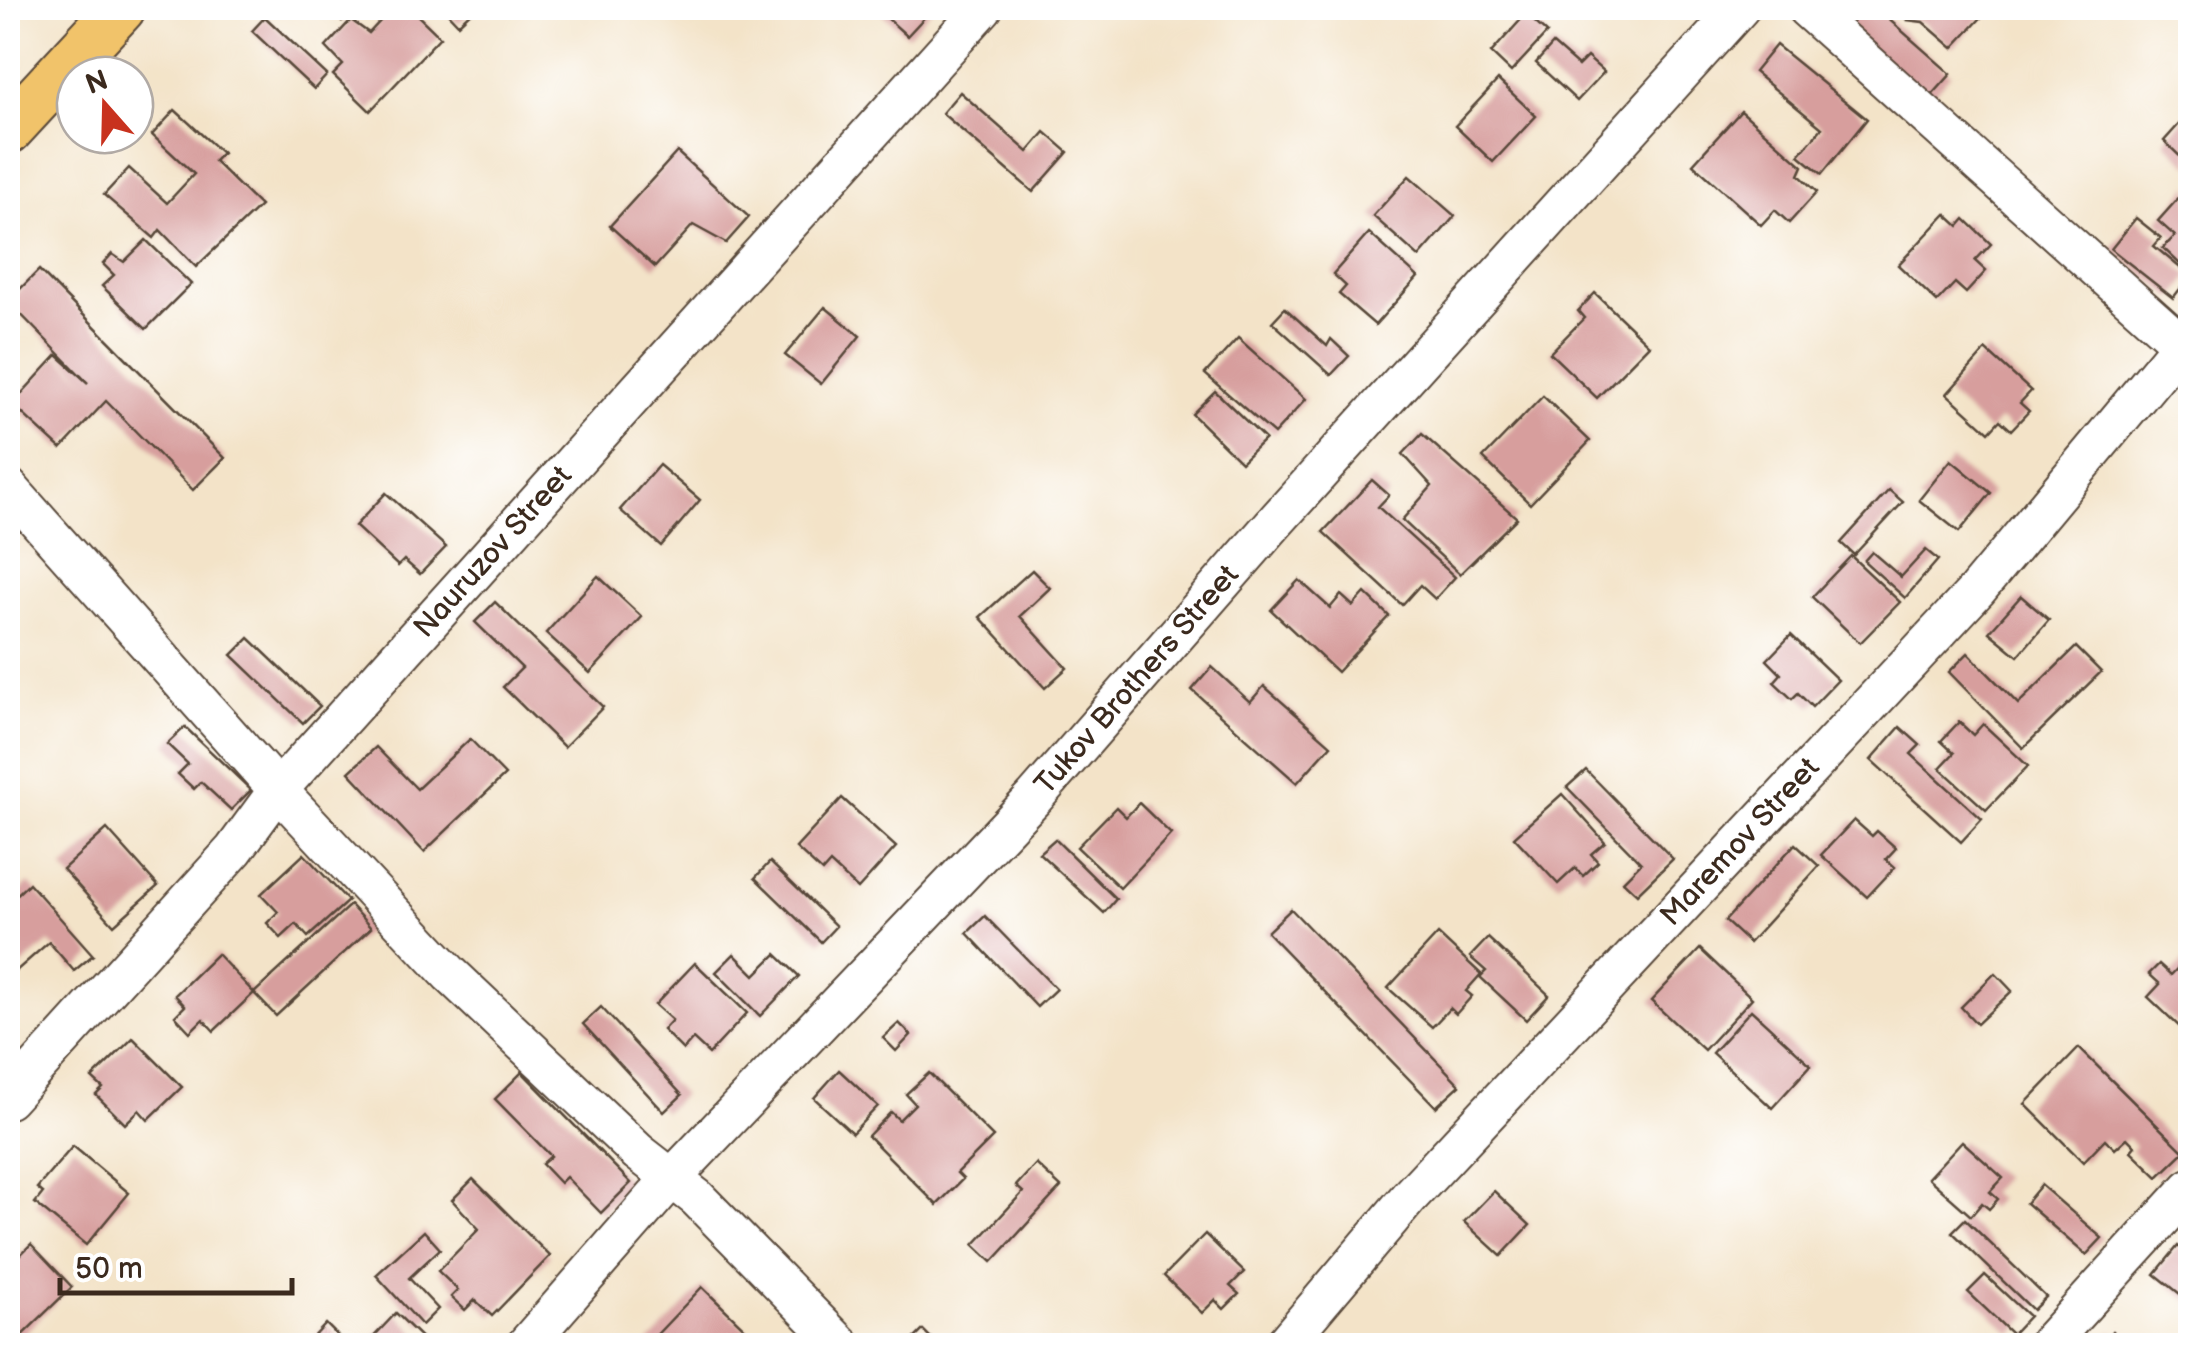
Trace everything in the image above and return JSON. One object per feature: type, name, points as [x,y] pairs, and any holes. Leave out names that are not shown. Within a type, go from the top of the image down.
[{"type":"main road","points":[[8,130],[121,8]]},
{"type":"street","name":"Nauruzov Street","points":[[8,1099],[234,850],[278,790],[983,8]]},
{"type":"street","name":"Tukov Brothers Street","points":[[525,1346],[672,1178],[1034,798],[1275,522],[1740,8]]},
{"type":"street","points":[[1806,8],[2188,343]]},
{"type":"street","name":"Maremov Street","points":[[1282,1346],[1409,1197],[1976,590],[2188,343]]},
{"type":"street","points":[[8,488],[278,790],[450,974],[638,1152],[672,1178],[842,1346]]},
{"type":"street","points":[[2046,1346],[2190,1188]]},
{"type":"building","points":[[329,8],[359,8],[342,21]]},
{"type":"building","points":[[370,8],[410,8],[440,37],[370,111],[333,75],[343,65],[326,47],[351,20],[369,33],[382,19]]},
{"type":"building","points":[[443,8],[475,8],[458,24]]},
{"type":"building","points":[[876,8],[933,8],[907,36]]},
{"type":"building","points":[[1823,8],[1876,8],[1951,74],[1927,101]]},
{"type":"building","points":[[1895,8],[1990,8],[1953,48],[1923,22],[1907,20]]},
{"type":"building","points":[[1526,14],[1547,33],[1511,72],[1491,53]]},
{"type":"building","points":[[265,17],[327,75],[314,89],[252,31]]},
{"type":"building","points":[[1553,44],[1578,66],[1587,57],[1604,72],[1577,101],[1536,63]]},
{"type":"building","points":[[1776,45],[1867,119],[1822,174],[1799,155],[1822,128],[1754,72]]},
{"type":"building","points":[[1498,80],[1536,116],[1493,162],[1455,126]]},
{"type":"building","points":[[960,92],[1028,152],[1045,132],[1068,152],[1033,192],[942,113]]},
{"type":"building","points":[[175,110],[222,153],[214,161],[260,206],[196,267],[160,230],[154,238],[104,195],[129,168],[167,203],[194,174],[155,138],[155,132]]},
{"type":"building","points":[[1741,111],[1803,166],[1799,175],[1817,192],[1789,223],[1775,210],[1761,225],[1693,164]]},
{"type":"building","points":[[2190,112],[2190,166],[2164,141]]},
{"type":"building","points":[[677,152],[749,217],[726,243],[693,225],[655,267],[610,226]]},
{"type":"building","points":[[1409,176],[1455,216],[1419,257],[1373,216]]},
{"type":"building","points":[[2190,185],[2190,257],[2182,266],[2163,248],[2175,236],[2158,221]]},
{"type":"building","points":[[1946,214],[1959,226],[1965,219],[1991,244],[1975,261],[1986,271],[1966,293],[1955,283],[1937,302],[1898,265]]},
{"type":"building","points":[[2136,218],[2161,238],[2154,246],[2190,276],[2173,298],[2111,249]]},
{"type":"building","points":[[1369,233],[1418,277],[1375,325],[1339,294],[1346,286],[1333,274]]},
{"type":"building","points":[[146,240],[191,284],[146,329],[102,286],[114,275],[103,264],[112,254],[124,262]]},
{"type":"building","points":[[39,270],[225,458],[193,490],[106,401],[61,449],[12,404],[57,355],[88,383],[8,301]]},
{"type":"building","points":[[1595,293],[1649,345],[1597,398],[1550,353],[1584,318],[1578,311]]},
{"type":"building","points":[[825,307],[860,336],[821,384],[785,355]]},
{"type":"building","points":[[1285,308],[1327,346],[1331,339],[1349,356],[1331,375],[1272,322]]},
{"type":"building","points":[[1238,338],[1306,399],[1274,434],[1205,374]]},
{"type":"building","points":[[1986,350],[2031,391],[2020,403],[2029,411],[2011,430],[2000,420],[1989,432],[1947,394]]},
{"type":"building","points":[[1215,391],[1265,439],[1241,462],[1192,414]]},
{"type":"building","points":[[1543,396],[1590,441],[1530,504],[1483,458]]},
{"type":"building","points":[[1422,434],[1517,518],[1460,574],[1402,520],[1432,486],[1403,454]]},
{"type":"building","points":[[1951,460],[1991,493],[1959,532],[1919,500]]},
{"type":"building","points":[[659,465],[700,500],[661,546],[620,510]]},
{"type":"building","points":[[1372,480],[1389,495],[1378,507],[1455,577],[1435,599],[1420,585],[1402,605],[1323,532]]},
{"type":"building","points":[[1889,490],[1903,502],[1854,555],[1841,543]]},
{"type":"building","points":[[386,493],[446,547],[420,574],[404,560],[398,566],[355,526]]},
{"type":"building","points":[[1926,550],[1938,560],[1905,598],[1864,561],[1872,552],[1901,577]]},
{"type":"building","points":[[1851,556],[1900,602],[1860,643],[1812,597]]},
{"type":"building","points":[[1032,570],[1050,588],[1020,616],[1067,668],[1045,688],[980,617]]},
{"type":"building","points":[[598,576],[642,617],[590,673],[546,633]]},
{"type":"building","points":[[1299,580],[1330,608],[1341,595],[1353,606],[1365,593],[1389,616],[1337,672],[1271,610]]},
{"type":"building","points":[[2021,596],[2049,620],[2018,656],[1989,632]]},
{"type":"building","points":[[495,602],[603,707],[564,747],[503,687],[522,668],[475,622]]},
{"type":"building","points":[[1791,635],[1838,680],[1812,707],[1798,693],[1792,699],[1774,682],[1781,674],[1767,660]]},
{"type":"building","points":[[249,638],[320,706],[303,723],[232,655]]},
{"type":"building","points":[[2076,647],[2101,672],[2023,748],[1949,672],[1968,653],[2018,704]]},
{"type":"building","points":[[1212,667],[1250,702],[1264,686],[1331,745],[1297,783],[1192,690]]},
{"type":"building","points":[[1959,722],[1973,735],[1983,724],[2028,766],[1986,810],[1940,768],[1954,753],[1941,741]]},
{"type":"building","points":[[185,727],[251,790],[231,810],[201,782],[194,789],[178,774],[188,764],[167,744]]},
{"type":"building","points":[[1900,727],[1920,745],[1911,754],[1982,819],[1961,842],[1871,760]]},
{"type":"building","points":[[470,739],[505,775],[424,852],[349,772],[376,747],[417,789]]},
{"type":"building","points":[[1586,770],[1673,859],[1637,894],[1623,881],[1641,863],[1567,787]]},
{"type":"building","points":[[1562,794],[1605,842],[1591,854],[1598,862],[1583,876],[1575,868],[1558,884],[1514,837]]},
{"type":"building","points":[[842,798],[896,847],[858,889],[830,863],[822,872],[796,848]]},
{"type":"building","points":[[1139,803],[1171,834],[1120,888],[1077,847],[1116,807],[1126,817]]},
{"type":"building","points":[[1854,820],[1872,836],[1877,831],[1896,848],[1886,859],[1895,867],[1867,897],[1821,855]]},
{"type":"building","points":[[107,829],[158,886],[114,925],[63,869]]},
{"type":"building","points":[[1055,839],[1116,899],[1104,913],[1039,853]]},
{"type":"building","points":[[1795,844],[1819,866],[1749,943],[1725,921]]},
{"type":"building","points":[[304,854],[348,901],[308,937],[296,924],[281,938],[267,923],[278,912],[261,894]]},
{"type":"building","points":[[770,862],[836,926],[821,942],[755,878]]},
{"type":"building","points":[[29,883],[93,955],[74,971],[49,942],[15,972],[8,963],[8,903]]},
{"type":"building","points":[[350,905],[371,928],[276,1016],[254,993]]},
{"type":"building","points":[[1291,909],[1460,1085],[1436,1107],[1267,932]]},
{"type":"building","points":[[985,916],[1056,989],[1037,1007],[967,933]]},
{"type":"building","points":[[1438,934],[1481,974],[1466,991],[1472,996],[1456,1014],[1450,1008],[1432,1027],[1388,988]]},
{"type":"building","points":[[1488,938],[1549,995],[1526,1020],[1480,977],[1486,971],[1470,957]]},
{"type":"building","points":[[1700,949],[1752,998],[1704,1050],[1651,1001]]},
{"type":"building","points":[[217,954],[254,993],[214,1031],[203,1019],[190,1032],[175,1016],[185,1006],[175,995]]},
{"type":"building","points":[[734,954],[755,975],[776,954],[799,976],[760,1016],[716,972]]},
{"type":"building","points":[[2190,955],[2190,1024],[2184,1031],[2148,997],[2160,984],[2149,974],[2159,964],[2171,975]]},
{"type":"building","points":[[695,963],[747,1013],[709,1054],[693,1039],[683,1050],[663,1030],[672,1020],[655,1005]]},
{"type":"building","points":[[1995,973],[2012,991],[1977,1024],[1961,1007]]},
{"type":"building","points":[[601,1007],[682,1095],[664,1112],[583,1024]]},
{"type":"building","points":[[1751,1010],[1811,1065],[1772,1108],[1712,1053]]},
{"type":"building","points":[[899,1023],[911,1035],[896,1051],[883,1038]]},
{"type":"building","points":[[133,1038],[182,1087],[148,1120],[139,1110],[125,1124],[96,1095],[103,1088],[92,1078]]},
{"type":"building","points":[[2079,1048],[2184,1152],[2158,1177],[2131,1151],[2135,1146],[2127,1138],[2115,1149],[2105,1139],[2083,1162],[2025,1104]]},
{"type":"building","points":[[839,1070],[878,1106],[852,1133],[814,1098]]},
{"type":"building","points":[[522,1072],[631,1183],[601,1213],[566,1177],[560,1183],[542,1164],[551,1156],[495,1099]]},
{"type":"building","points":[[929,1073],[993,1137],[957,1173],[963,1179],[937,1205],[868,1136],[891,1112],[899,1120],[915,1104],[906,1094]]},
{"type":"building","points":[[1962,1141],[2003,1178],[1990,1192],[1998,1199],[1989,1209],[1982,1203],[1971,1216],[1928,1178]]},
{"type":"building","points":[[73,1146],[129,1193],[86,1245],[35,1203],[43,1193],[37,1188]]},
{"type":"building","points":[[1036,1164],[1061,1187],[992,1262],[974,1245],[1023,1192],[1016,1186]]},
{"type":"building","points":[[473,1179],[550,1256],[492,1316],[475,1300],[465,1310],[451,1297],[458,1290],[438,1271],[479,1229],[452,1200]]},
{"type":"building","points":[[2041,1185],[2102,1238],[2086,1255],[2026,1203]]},
{"type":"building","points":[[1494,1191],[1530,1225],[1501,1256],[1464,1222]]},
{"type":"building","points":[[1965,1219],[2046,1297],[2033,1310],[1952,1232]]},
{"type":"building","points":[[424,1231],[440,1249],[409,1278],[438,1309],[422,1325],[376,1275]]},
{"type":"building","points":[[1205,1234],[1244,1272],[1230,1286],[1239,1294],[1224,1309],[1215,1300],[1202,1313],[1164,1276]]},
{"type":"building","points":[[31,1244],[72,1287],[12,1345],[8,1340],[8,1267]]},
{"type":"building","points":[[2178,1246],[2190,1256],[2190,1302],[2155,1274]]},
{"type":"building","points":[[1985,1275],[2029,1316],[2012,1334],[1968,1292]]},
{"type":"building","points":[[702,1287],[763,1346],[646,1346]]},
{"type":"building","points":[[396,1313],[430,1346],[365,1346]]},
{"type":"building","points":[[326,1324],[348,1346],[305,1346]]},
{"type":"building","points":[[923,1330],[939,1346],[907,1346]]},
{"type":"building","points":[[2112,1331],[2129,1346],[2100,1346]]}]
